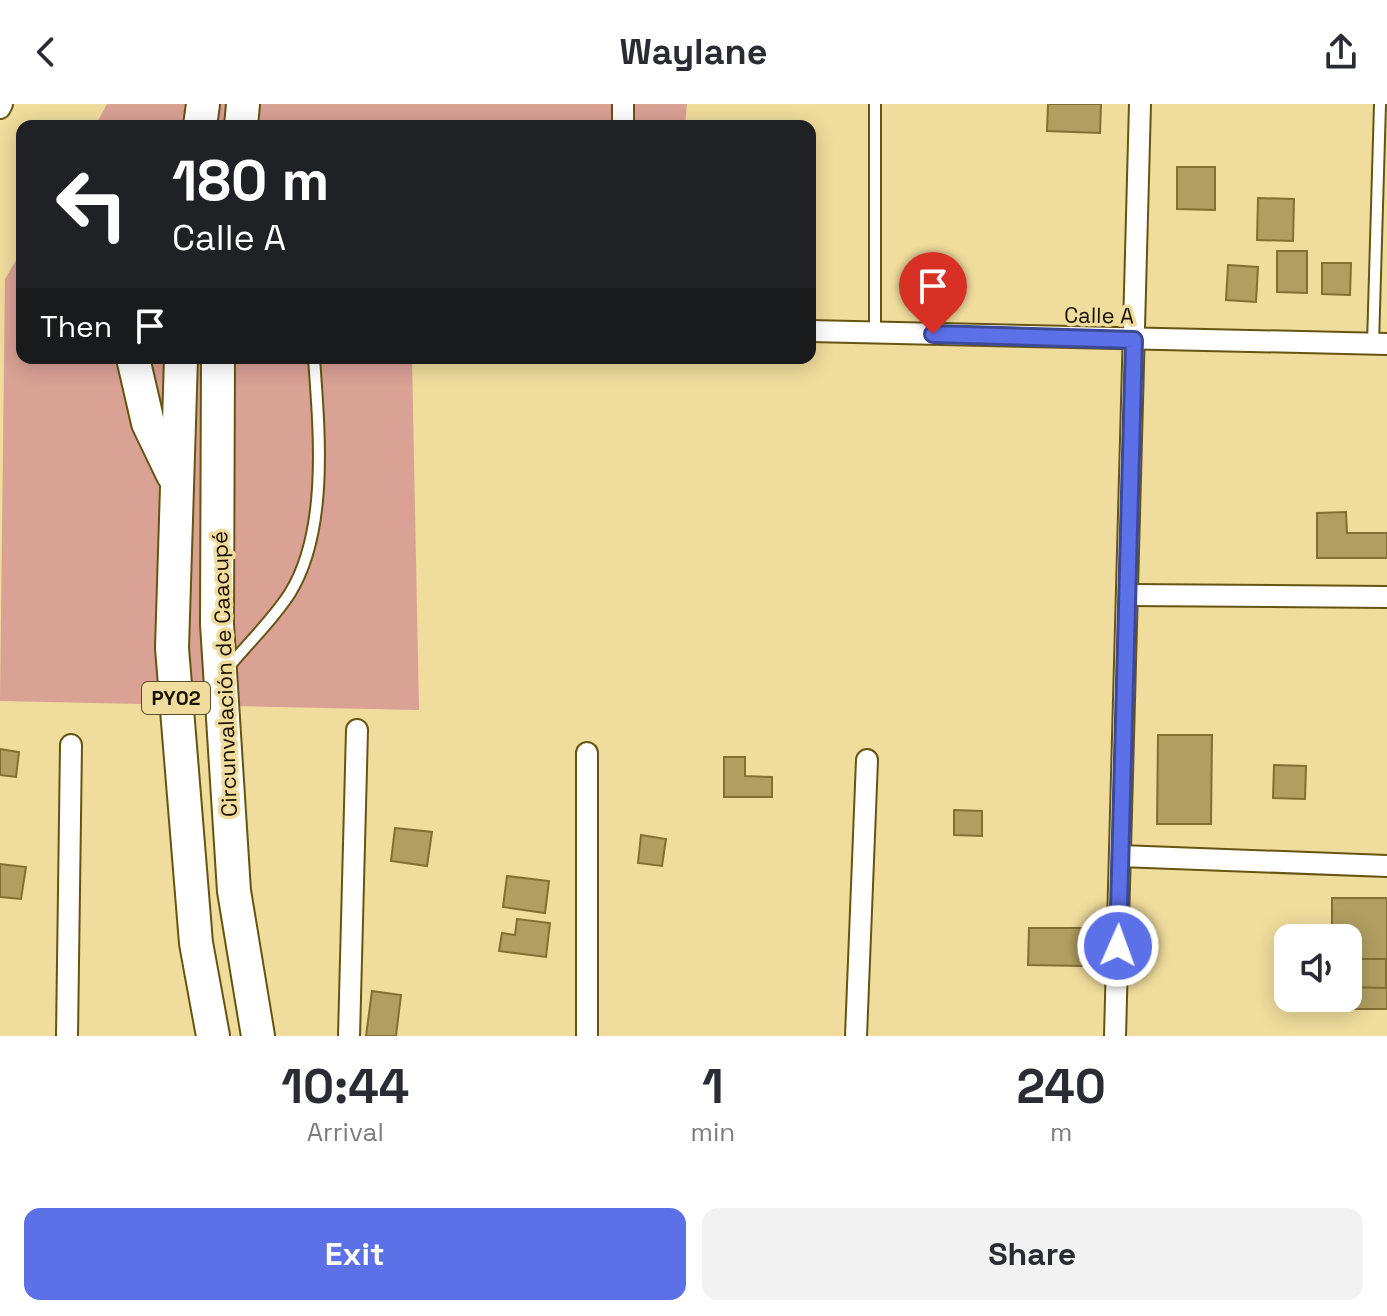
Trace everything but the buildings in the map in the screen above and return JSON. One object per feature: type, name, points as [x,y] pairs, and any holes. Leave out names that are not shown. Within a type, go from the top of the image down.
[{"type":"highway","points":[[134,364],[148,423],[176,481]]},
{"type":"highway","name":"Circunvalación de Caacupé","points":[[181,364],[172,648],[196,943],[213,1036]]},
{"type":"highway","name":"Circunvalación de Caacupé","points":[[218,364],[217,624],[220,676],[234,891],[258,1036]]},
{"type":"street","points":[[1115,1036],[1140,104]]},
{"type":"street","name":"Calle A","points":[[816,331],[1380,344]]},
{"type":"street","points":[[1127,595],[1387,597]]},
{"type":"street","points":[[349,1036],[357,730]]},
{"type":"street","points":[[67,1036],[71,745]]},
{"type":"street","points":[[587,753],[587,1036]]},
{"type":"street","points":[[856,1036],[867,760]]},
{"type":"street","points":[[1120,856],[1387,866]]},
{"type":"lane","points":[[875,104],[875,333]]},
{"type":"lane","points":[[1380,104],[1380,344]]},
{"type":"lane","points":[[220,676],[289,595],[309,556],[321,456],[314,364]]},
{"type":"shaded area","points":[[107,104],[687,104],[686,120],[98,120]]},
{"type":"shaded area","points":[[16,260],[16,364],[412,364],[419,710],[0,701],[5,279]]},
{"type":"route","points":[[933,334],[1134,340],[1118,946]]}]
